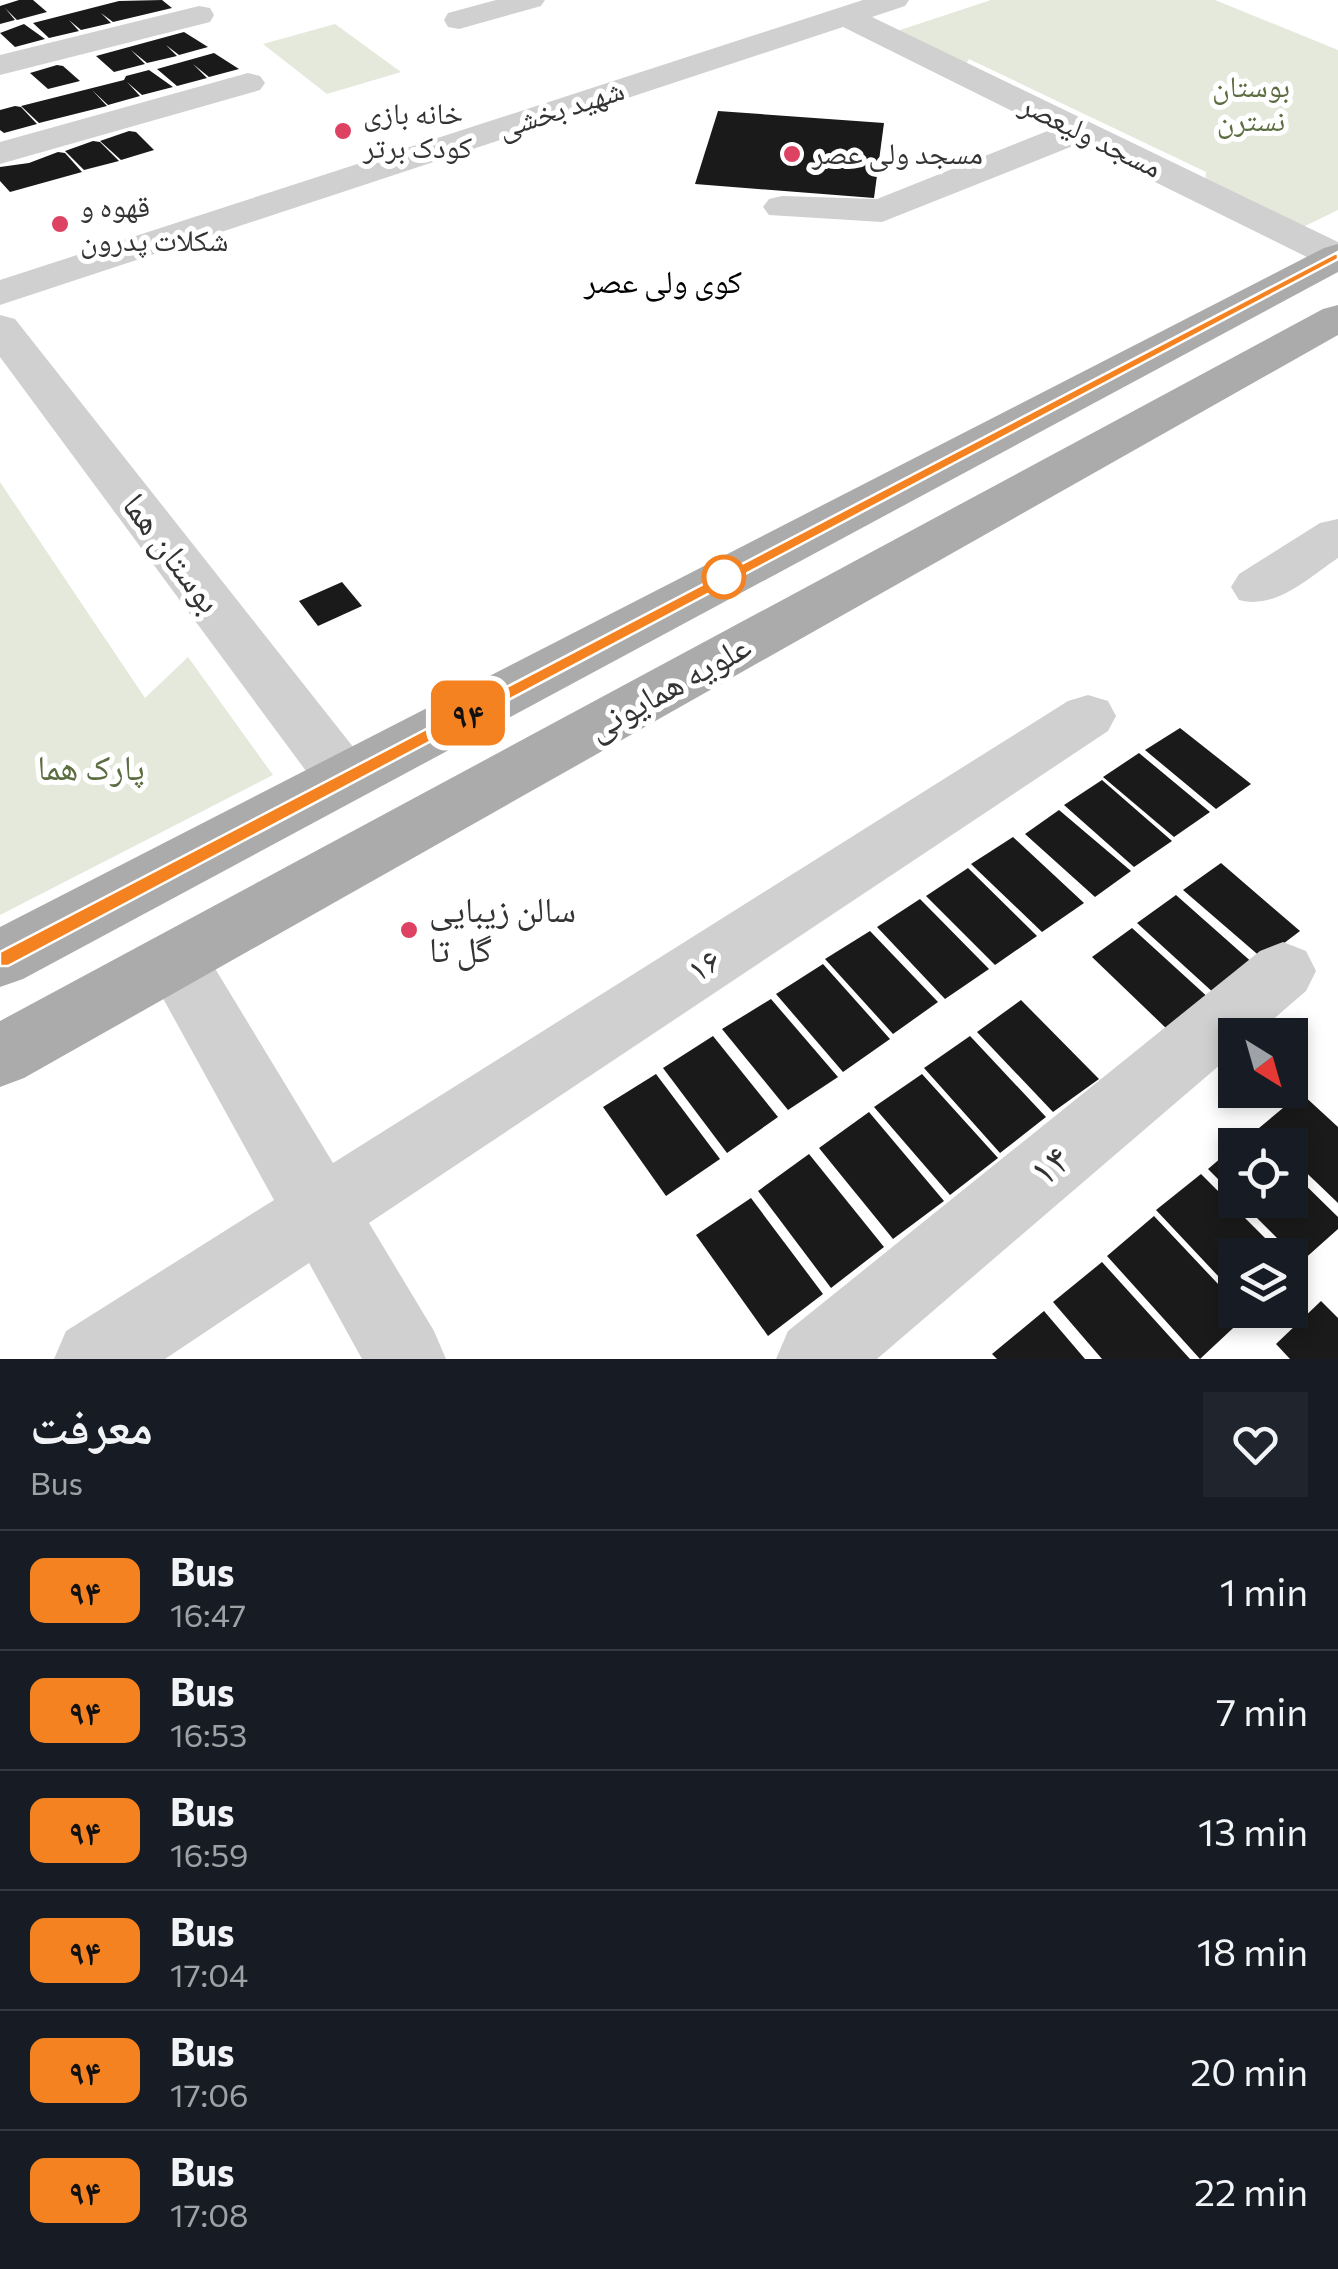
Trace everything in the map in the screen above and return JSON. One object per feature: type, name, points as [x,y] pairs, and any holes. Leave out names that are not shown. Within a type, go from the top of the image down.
[{"type":"main road","name":"علویه همایونی","points":[[0,959],[1338,256]]},
{"type":"main road","name":"علویه همایونی","points":[[0,1056],[1338,318]]},
{"type":"street","points":[[458,20],[530,0]]},
{"type":"street","name":"شهید بخشی","points":[[0,293],[426,140],[835,8],[894,0]]},
{"type":"street","name":"مسجد ولیعصر","points":[[835,8],[1338,256]]},
{"type":"street","points":[[0,65],[199,14]]},
{"type":"street","points":[[0,153],[248,83]]},
{"type":"street","points":[[782,208],[882,211],[1079,130]]},
{"type":"street","name":"شهید بخشی","points":[[0,262],[426,140]]},
{"type":"street","name":"بوستان هما","points":[[0,328],[344,778]]},
{"type":"street","points":[[1257,587],[1338,535]]},
{"type":"street","name":"۱۶","points":[[94,1359],[1088,716]]},
{"type":"street","points":[[176,962],[406,1359]]},
{"type":"street","name":"۱۴","points":[[816,1359],[1283,971]]},
{"type":"green space","name":"بوستان نسترن","points":[[991,0],[1215,0],[1338,50],[1338,210],[1301,228],[1205,186],[1206,172],[969,59],[964,67],[894,32]]},
{"type":"green space","points":[[335,24],[401,72],[327,94],[263,44]]},
{"type":"green space","name":"پارک هما","points":[[0,482],[145,698],[188,657],[273,775],[0,915]]},
{"type":"building","points":[[33,0],[47,12],[17,20],[5,8],[15,20],[0,24],[0,6]]},
{"type":"building","points":[[162,0],[172,8],[113,22],[101,13],[111,23],[81,30],[69,20],[79,31],[49,38],[33,23],[119,1]]},
{"type":"building","points":[[24,24],[45,39],[15,47],[0,33]]},
{"type":"building","points":[[184,32],[208,47],[179,55],[166,45],[177,56],[147,63],[131,50],[145,64],[114,72],[96,56]]},
{"type":"building","points":[[214,53],[239,69],[209,77],[193,64],[207,78],[177,86],[157,69]]},
{"type":"building","points":[[57,65],[80,81],[48,89],[30,73]]},
{"type":"building","points":[[149,70],[173,87],[142,95],[127,82],[140,96],[108,105],[92,90],[107,106],[39,123],[21,106],[124,80]]},
{"type":"building","points":[[21,107],[37,124],[4,133],[0,130],[0,110]]},
{"type":"building","name":"مسجد ولی عصر","points":[[718,111],[884,123],[874,198],[695,184]]},
{"type":"building","points":[[136,132],[154,150],[121,160],[100,141]]},
{"type":"building","points":[[100,142],[119,161],[84,170],[65,151]]},
{"type":"building","points":[[65,153],[82,172],[10,192],[0,181],[0,167],[29,163]]},
{"type":"building","points":[[342,582],[362,606],[318,626],[299,601]]},
{"type":"building","points":[[1180,728],[1251,784],[1216,809],[1145,750]]},
{"type":"building","points":[[1139,753],[1210,812],[1174,837],[1103,777]]},
{"type":"building","points":[[1102,780],[1172,841],[1134,867],[1064,805]]},
{"type":"building","points":[[1059,810],[1131,871],[1095,897],[1025,834]]},
{"type":"building","points":[[1013,837],[1084,903],[1042,932],[971,864]]},
{"type":"building","points":[[1221,863],[1300,931],[1263,959],[1183,890]]},
{"type":"building","points":[[968,868],[1037,936],[995,965],[926,896]]},
{"type":"building","points":[[1176,895],[1255,965],[1216,995],[1137,923]]},
{"type":"building","points":[[920,899],[989,969],[945,999],[877,927]]},
{"type":"building","points":[[1132,928],[1211,1000],[1169,1031],[1092,957]]},
{"type":"building","points":[[870,931],[938,1002],[893,1034],[825,959]]},
{"type":"building","points":[[823,964],[890,1039],[843,1072],[776,994]]},
{"type":"building","points":[[771,999],[838,1077],[788,1110],[722,1029]]},
{"type":"building","points":[[1021,1000],[1099,1079],[1053,1112],[977,1032]]},
{"type":"building","points":[[713,1036],[778,1117],[727,1153],[663,1068]]},
{"type":"building","points":[[970,1036],[1046,1117],[1000,1153],[924,1068]]},
{"type":"building","points":[[656,1074],[720,1159],[666,1196],[603,1107]]},
{"type":"building","points":[[922,1074],[998,1158],[950,1195],[874,1107]]},
{"type":"building","points":[[1308,1099],[1338,1127],[1338,1203],[1308,1174],[1308,1128],[1259,1128],[1283,1108],[1308,1108]]},
{"type":"building","points":[[869,1112],[944,1201],[893,1239],[819,1148]]},
{"type":"building","points":[[809,1154],[884,1247],[831,1288],[758,1191]]},
{"type":"building","points":[[1218,1160],[1218,1179],[1208,1169]]},
{"type":"building","points":[[1201,1174],[1218,1191],[1218,1218],[1245,1218],[1265,1238],[1218,1238],[1218,1276],[1156,1210]]},
{"type":"building","points":[[1308,1188],[1338,1217],[1338,1229],[1308,1256],[1308,1238],[1277,1238],[1257,1218],[1308,1218]]},
{"type":"building","points":[[751,1198],[823,1294],[768,1336],[696,1235]]},
{"type":"building","points":[[1154,1216],[1218,1284],[1218,1328],[1233,1328],[1200,1359],[1107,1256]]},
{"type":"building","points":[[1102,1262],[1190,1359],[1102,1359],[1053,1302]]},
{"type":"building","points":[[1321,1301],[1338,1318],[1338,1359],[1290,1359],[1276,1344],[1293,1328],[1308,1328],[1308,1313]]},
{"type":"building","points":[[1044,1311],[1085,1359],[997,1359],[992,1354]]},
{"type":"bus line","name":"۹۴","points":[[0,959],[1338,256]]},
{"type":"place","name":"خانه بازی کودک برتر","points":[[343,131]]},
{"type":"place","name":"مسجد ولی عصر","points":[[792,154]]},
{"type":"place","name":"قهوه ‌و شکلات پدرون","points":[[60,224]]},
{"type":"place","name":"سالن زیبایی گل تا","points":[[409,930]]},
{"type":"district","name":"کوی ولی عصر","points":[[663,282]]}]
